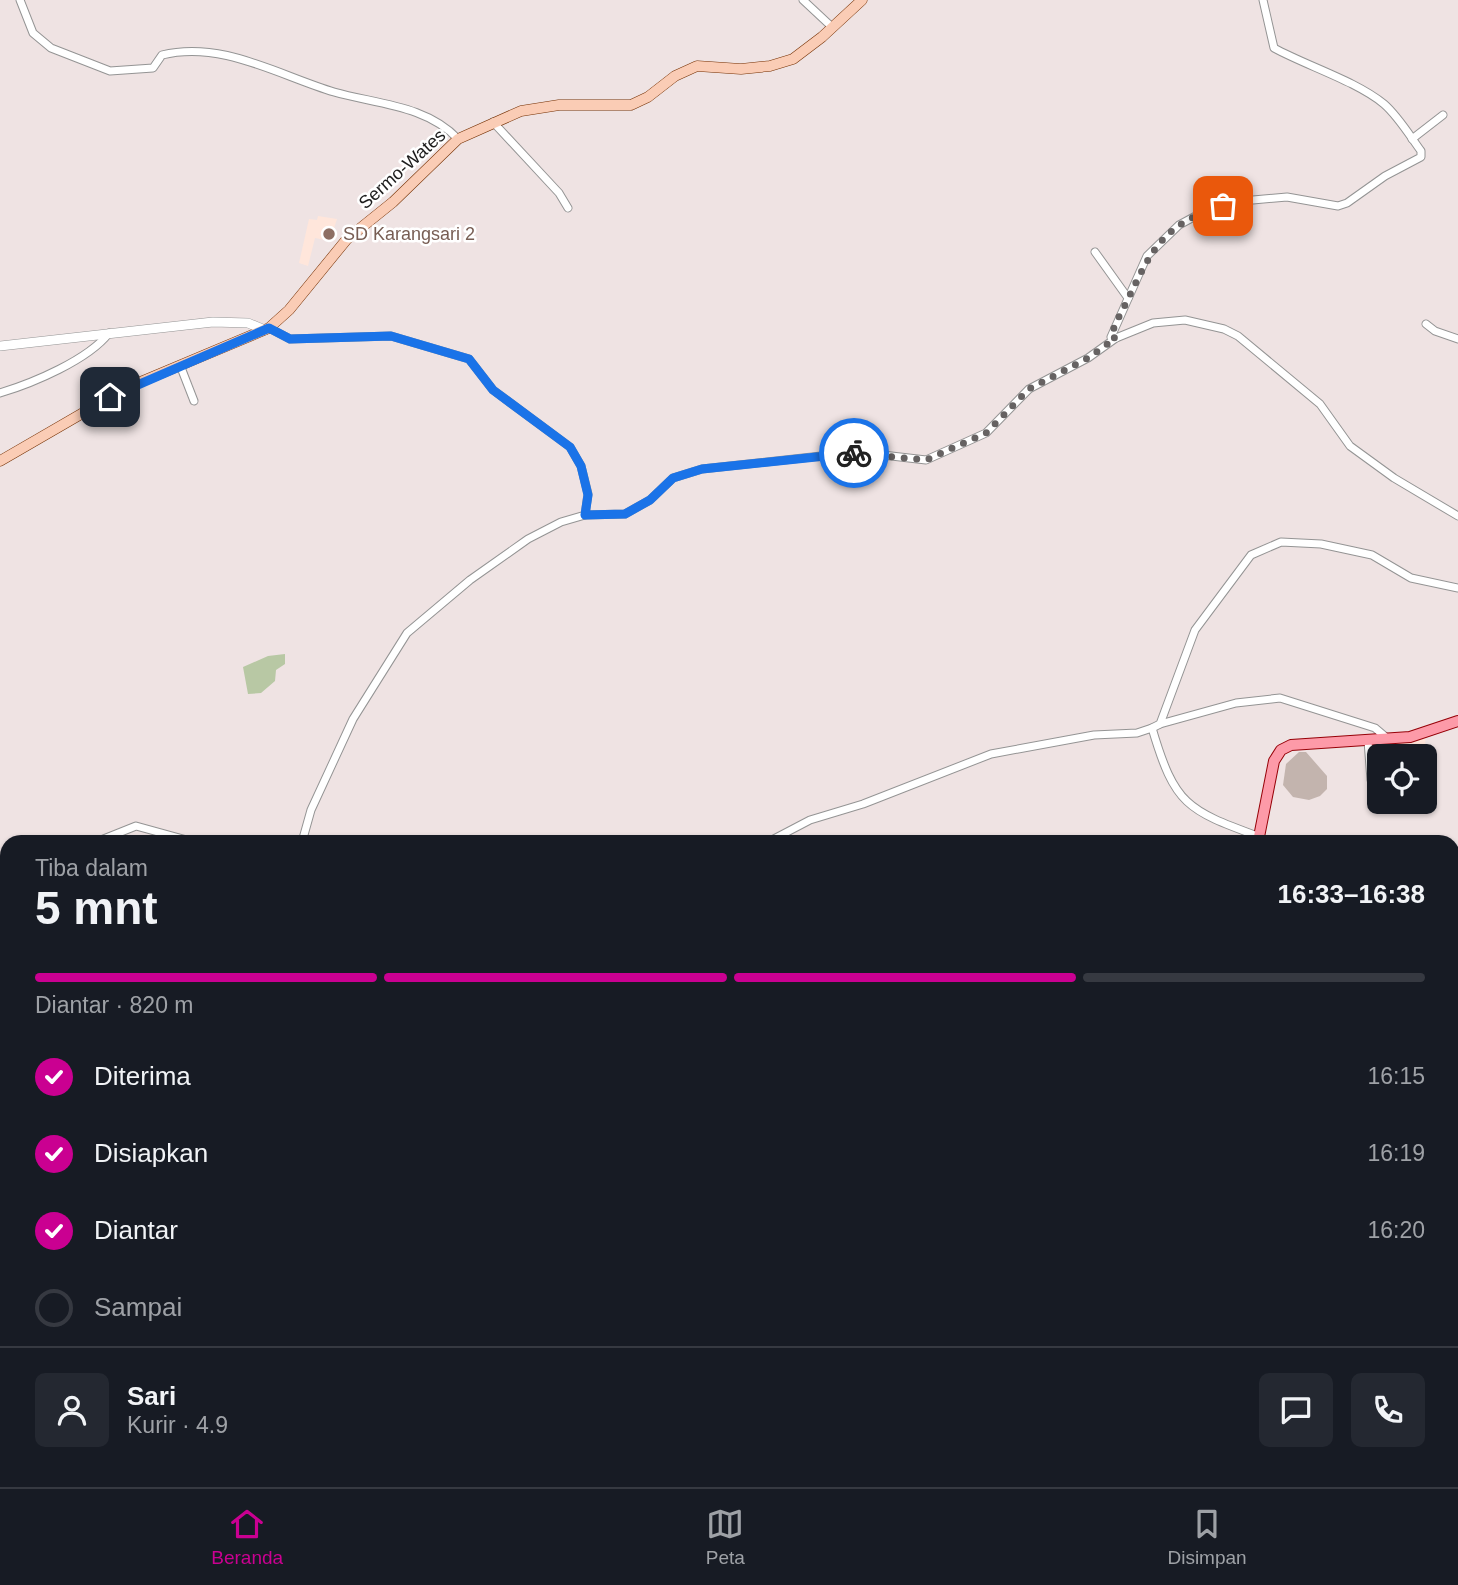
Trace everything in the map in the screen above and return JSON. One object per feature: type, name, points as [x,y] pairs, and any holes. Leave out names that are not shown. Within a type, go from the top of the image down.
[{"type":"main road","name":"Sermo-Wates","points":[[0,461],[110,397],[267,329],[289,310],[347,239],[393,202],[458,139],[522,111],[559,105],[631,105],[648,97],[675,76],[697,66],[741,69],[770,66],[793,59],[833,28],[862,0]]},
{"type":"main road","points":[[1260,835],[1272,770],[1281,750],[1302,743],[1410,737],[1458,721]]},
{"type":"street","points":[[19,0],[33,33],[51,48],[110,71],[153,68],[162,55],[180,50],[238,58],[334,92],[408,110],[435,121],[458,139]]},
{"type":"street","points":[[803,0],[833,28]]},
{"type":"street","points":[[1116,338],[1111,337],[1112,332],[1147,256],[1179,225],[1203,212],[1242,201],[1287,197],[1338,206],[1347,204],[1385,176],[1421,157],[1421,151],[1385,105],[1369,94],[1274,48],[1263,0]]},
{"type":"street","points":[[1412,139],[1443,114]]},
{"type":"street","points":[[493,122],[559,192],[568,208]]},
{"type":"street","points":[[1095,252],[1128,299]]},
{"type":"street","points":[[304,835],[311,810],[353,719],[407,633],[470,580],[528,539],[561,522],[585,515],[625,514],[650,500],[673,478],[702,469],[857,452],[926,460],[986,433],[1029,389],[1088,358],[1116,338],[1167,320],[1211,326],[1238,336],[1320,404],[1350,446],[1394,478],[1458,516]]},
{"type":"street","points":[[0,346],[213,322],[248,323],[290,339],[391,336],[469,359],[493,390],[570,447],[581,466],[588,495],[585,515]]},
{"type":"street","points":[[1426,324],[1435,331],[1458,339]]},
{"type":"street","points":[[0,393],[100,345],[109,333]]},
{"type":"street","points":[[180,365],[194,401]]},
{"type":"street","points":[[1160,724],[1195,631],[1251,555],[1263,548],[1281,542],[1351,549],[1372,555],[1411,578],[1458,588]]},
{"type":"street","points":[[781,835],[810,820],[863,804],[991,754],[1094,736],[1138,733],[1160,724],[1236,703],[1280,698],[1375,728],[1388,739]]},
{"type":"street","points":[[1152,728],[1164,770],[1186,802],[1206,817],[1247,835]]},
{"type":"street","points":[[114,835],[136,826],[169,835]]},
{"type":"shaded area","points":[[318,216],[337,219],[330,241],[315,238],[308,266],[299,263],[309,219],[317,220]]},
{"type":"shaded area","points":[[1426,734],[1425,744],[1375,744]]},
{"type":"shaded area","points":[[1299,752],[1306,752],[1327,776],[1327,789],[1320,796],[1309,800],[1293,797],[1283,785],[1286,764]]},
{"type":"green space","points":[[285,654],[285,664],[276,670],[275,681],[261,693],[248,694],[243,667],[268,656]]},
{"type":"way so far","points":[[854,453],[926,460],[986,433],[1029,389],[1088,358],[1116,338],[1111,337],[1116,322],[1147,256],[1179,225],[1203,212],[1223,206]]},
{"type":"place","name":"SD Karangsari 2","points":[[329,234]]},
{"type":"route","points":[[110,397],[269,328],[290,339],[391,336],[469,359],[493,390],[531,421],[570,447],[581,466],[588,495],[585,515],[625,514],[650,500],[673,478],[702,469],[854,453]]}]
